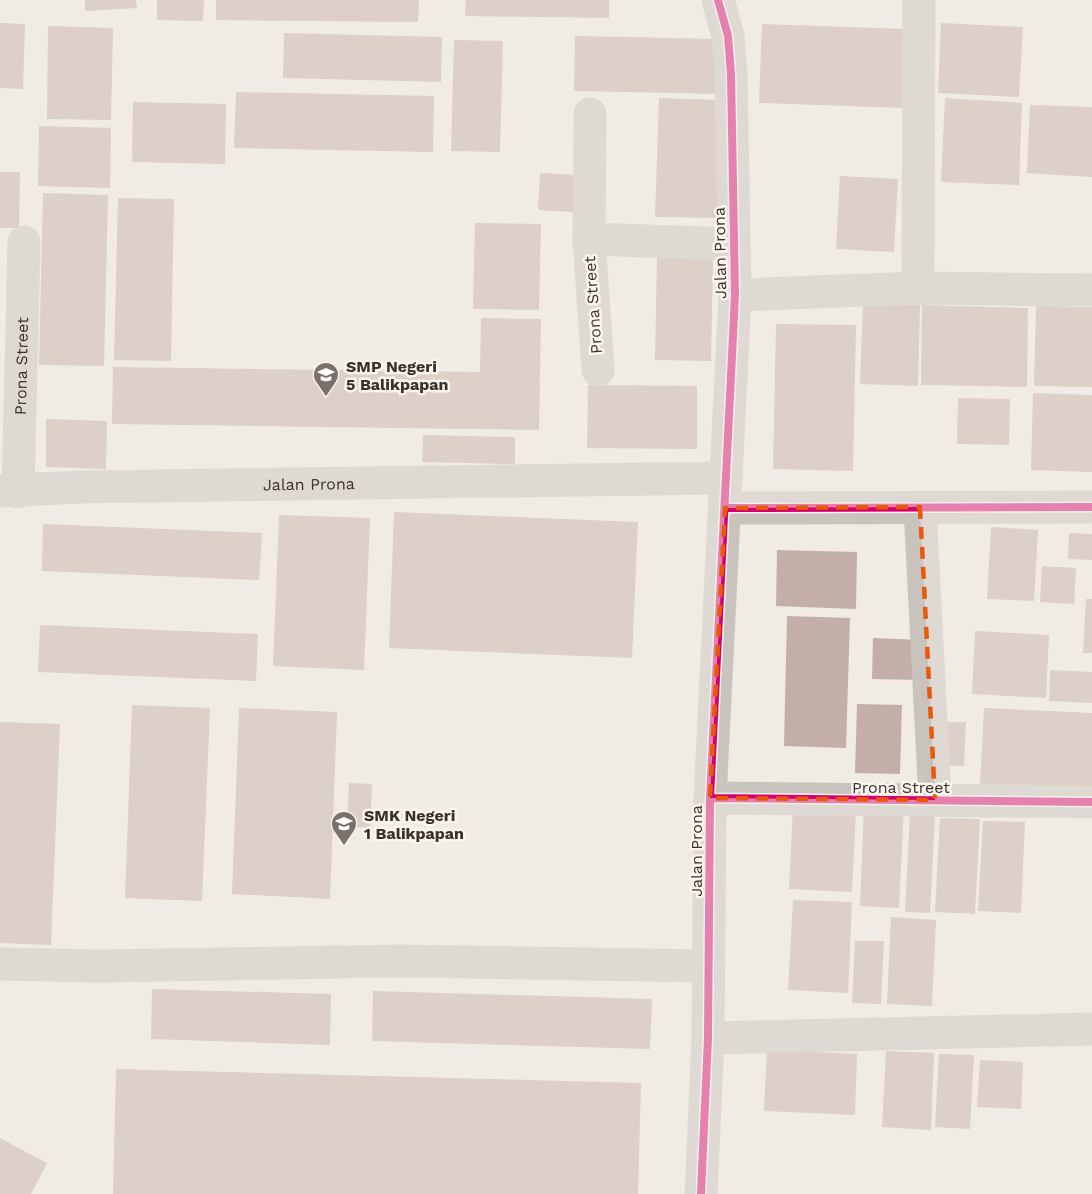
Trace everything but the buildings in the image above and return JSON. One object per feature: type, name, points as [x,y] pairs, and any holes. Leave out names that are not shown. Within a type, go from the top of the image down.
[{"type":"street","name":"Jalan Prona","points":[[701,1194],[708,1038],[710,798],[735,295],[731,74],[728,36],[718,0]]},
{"type":"street","points":[[918,288],[919,0]]},
{"type":"street","name":"Prona Street","points":[[590,114],[589,239],[598,370]]},
{"type":"street","name":"Prona Street","points":[[589,239],[733,244]]},
{"type":"street","name":"Prona Street","points":[[9,491],[24,242]]},
{"type":"street","name":"Jalan Prona","points":[[735,295],[918,288],[1092,290]]},
{"type":"street","name":"Jalan Prona","points":[[9,491],[91,487],[725,493],[920,507],[1092,507]]},
{"type":"street","points":[[920,507],[935,800]]},
{"type":"street","name":"Prona Street","points":[[710,798],[1092,802]]},
{"type":"street","points":[[0,964],[99,966],[400,961],[709,966]]},
{"type":"street","points":[[708,1038],[1092,1029]]},
{"type":"highlighted area","points":[[920,507],[935,800],[710,798],[725,508]]},
{"type":"cycle path","points":[[701,1194],[708,1038],[710,798],[735,295],[731,74],[728,36],[718,0]]},
{"type":"cycle path","points":[[725,508],[1092,507]]},
{"type":"cycle path","points":[[710,798],[1092,802]]},
{"type":"place","name":"SMP Negeri 5 Balikpapan","points":[[326,398]]},
{"type":"place","name":"SMK Negeri 1 Balikpapan","points":[[344,847]]}]
